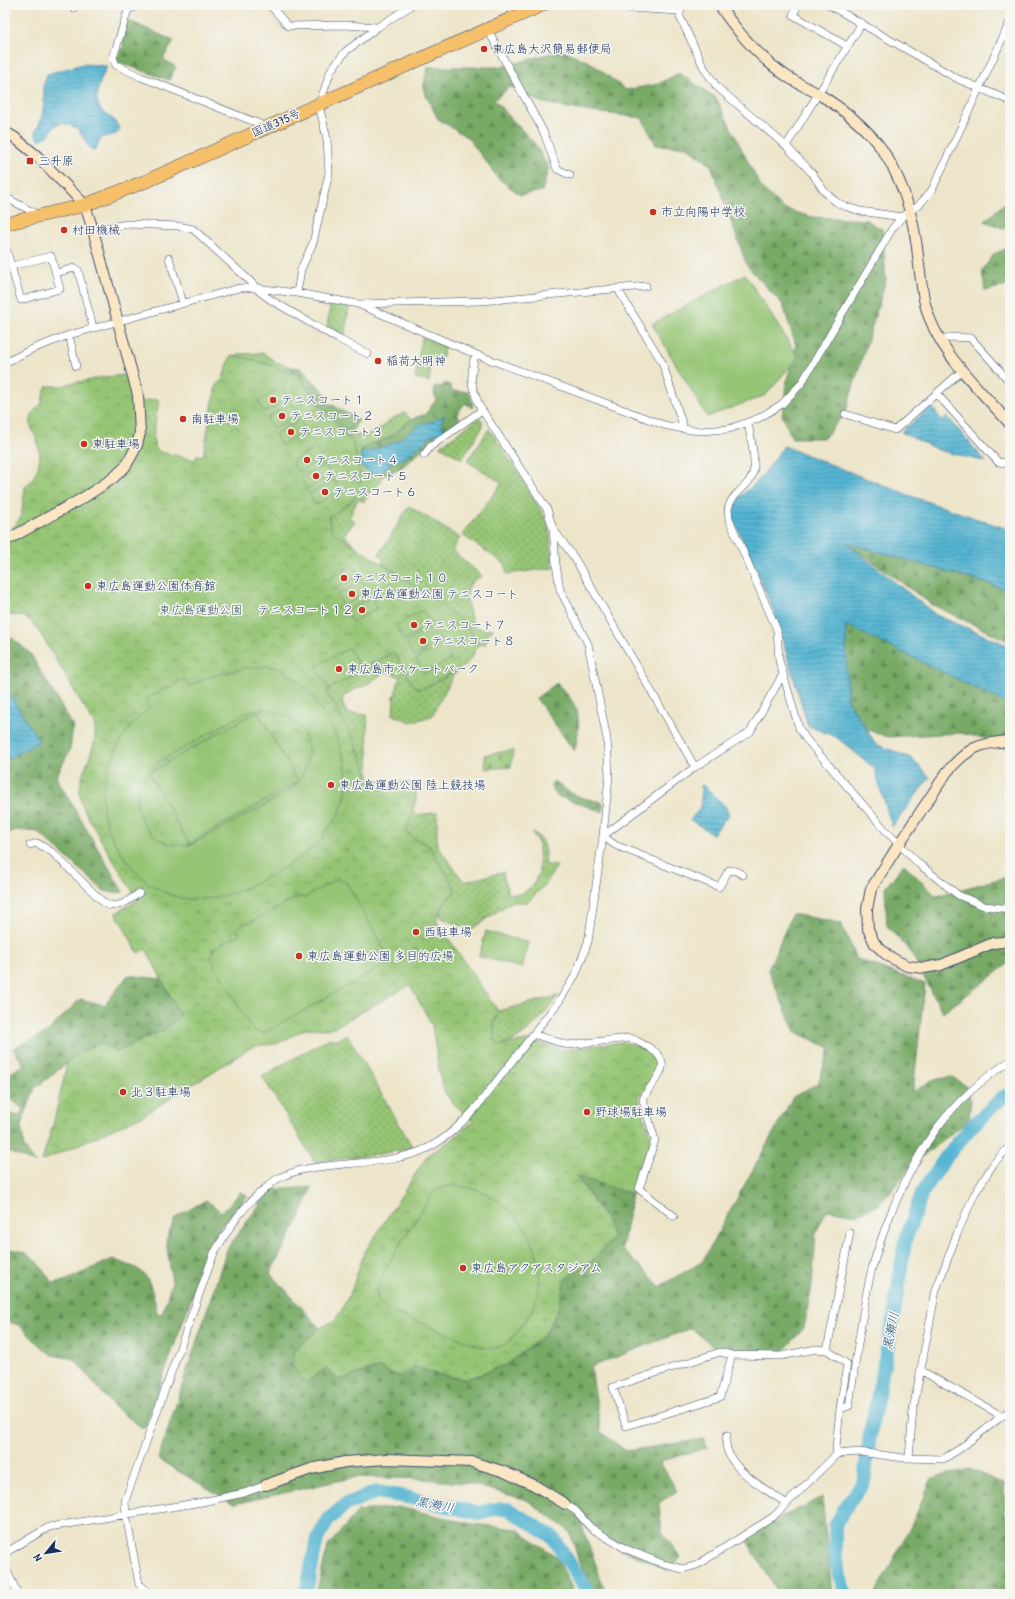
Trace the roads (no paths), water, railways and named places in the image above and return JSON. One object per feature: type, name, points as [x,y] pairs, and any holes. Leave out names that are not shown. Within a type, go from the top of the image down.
[{"type":"highway","name":"国道375号","points":[[5,224],[85,204],[149,180],[542,5]]},
{"type":"street","points":[[139,5],[128,10],[113,58],[116,65],[141,77],[260,124],[263,129]]},
{"type":"street","points":[[270,5],[288,26],[345,24],[378,27]]},
{"type":"street","points":[[297,293],[301,268],[313,243],[329,173],[328,139],[319,105],[331,70],[346,51],[410,5]]},
{"type":"street","points":[[625,5],[628,8],[682,8],[680,17],[704,68],[717,87],[786,146],[812,173],[824,191],[836,202],[860,211],[907,215]]},
{"type":"street","points":[[719,5],[746,41],[768,62],[789,78],[818,94],[863,127],[892,165],[903,187],[925,305],[940,340],[963,370],[1010,424]]},
{"type":"street","points":[[798,5],[793,15],[847,46]]},
{"type":"street","points":[[829,5],[958,79],[1010,101]]},
{"type":"street","points":[[358,304],[475,354],[664,426],[700,431],[730,429],[759,418],[782,404],[801,384],[892,229],[919,205],[932,190],[1010,22]]},
{"type":"street","points":[[786,146],[862,23]]},
{"type":"street","points":[[488,30],[544,133],[557,169],[570,175]]},
{"type":"street","points":[[5,132],[14,137],[37,156],[85,204],[134,382],[139,405],[140,433],[132,455],[119,473],[103,485],[58,512],[5,541]]},
{"type":"street","points":[[5,197],[33,212],[36,217]]},
{"type":"street","points":[[93,230],[127,224],[178,226],[193,229],[256,288],[271,300],[338,339],[368,354]]},
{"type":"street","points":[[5,246],[21,300],[60,289],[51,256],[12,266]]},
{"type":"street","points":[[169,258],[183,303]]},
{"type":"street","points":[[56,273],[74,268],[78,270],[93,327]]},
{"type":"street","points":[[5,363],[30,350],[93,327],[239,288],[256,288],[297,293],[358,304],[482,301],[646,286]]},
{"type":"street","points":[[619,288],[620,293],[662,362],[684,429]]},
{"type":"street","points":[[69,335],[76,366]]},
{"type":"street","points":[[940,340],[951,337],[971,338],[1010,382]]},
{"type":"street","points":[[151,1594],[140,1584],[126,1515],[126,1501],[214,1253],[239,1214],[252,1198],[278,1178],[304,1169],[415,1154],[434,1145],[459,1127],[560,1000],[576,974],[588,942],[603,836],[609,776],[607,739],[588,644],[560,590],[553,529],[547,509],[482,410],[472,389],[471,374],[475,354]]},
{"type":"street","points":[[846,414],[895,430],[963,370]]},
{"type":"street","points":[[937,394],[998,462],[1009,463],[1010,461]]},
{"type":"street","points":[[424,455],[430,447],[482,410]]},
{"type":"street","points":[[748,422],[754,469],[747,485],[733,497],[728,507],[729,518],[777,630],[779,660],[799,728],[806,739],[898,844],[919,864],[958,895],[984,906],[1010,909]]},
{"type":"street","points":[[553,529],[574,559],[694,767]]},
{"type":"street","points":[[603,836],[694,767],[750,732],[783,674]]},
{"type":"street","points":[[1010,741],[982,744],[959,758],[947,772],[898,844],[871,889],[867,909],[868,929],[875,944],[888,956],[907,966],[924,968],[941,965],[993,943],[1010,941]]},
{"type":"street","points":[[603,836],[615,845],[719,887],[729,870],[736,871],[744,875]]},
{"type":"street","points":[[30,845],[37,843],[52,852],[105,904],[116,906],[139,893]]},
{"type":"street","points":[[533,1034],[567,1045],[630,1038],[635,1039],[658,1054],[662,1060],[660,1076],[645,1095],[643,1100],[655,1140],[639,1189],[674,1216]]},
{"type":"street","points":[[840,1409],[849,1406],[868,1285],[882,1236],[907,1175],[931,1134],[957,1103],[991,1073],[1010,1061]]},
{"type":"street","points":[[906,1458],[920,1370],[936,1290],[957,1234],[974,1195],[994,1164],[1010,1146]]},
{"type":"street","points":[[827,1350],[850,1233]]},
{"type":"street","points":[[732,1355],[720,1397],[626,1426],[613,1387],[720,1352],[732,1355],[781,1356],[816,1349],[827,1350],[847,1364],[836,1447],[840,1454]]},
{"type":"street","points":[[920,1370],[1002,1416]]},
{"type":"street","points":[[5,1554],[50,1527],[202,1502],[244,1493],[311,1469],[346,1462],[386,1459],[472,1462],[502,1471],[534,1485],[576,1510],[591,1528],[626,1549],[663,1564],[684,1569],[697,1565],[772,1516],[840,1454],[859,1452],[906,1458],[943,1459],[950,1456],[1010,1410]]},
{"type":"street","points":[[727,1435],[725,1442],[726,1448],[739,1469],[748,1478],[786,1503]]},
{"type":"street","points":[[5,1567],[18,1594]]},
{"type":"water","points":[[83,64],[107,66],[98,88],[98,105],[101,110],[113,119],[120,130],[116,134],[101,138],[96,149],[93,150],[88,146],[78,129],[61,123],[55,126],[48,136],[40,140],[37,138],[35,132],[40,123],[44,102],[44,91],[42,90],[47,74]]},
{"type":"water","points":[[932,406],[942,421],[947,416],[986,462],[938,450],[901,432]]},
{"type":"water","points":[[445,415],[440,423],[444,431],[432,435],[402,459],[392,461],[384,470],[373,475],[361,466],[361,452],[368,452],[396,442],[421,424],[434,421]]},
{"type":"water","points":[[784,446],[911,496],[1010,530],[1010,590],[845,542],[936,615],[1010,646],[1010,705],[846,625],[847,700],[876,744],[911,758],[930,777],[892,827],[874,768],[836,737],[808,726],[773,609],[728,507],[760,479]]},
{"type":"water","points":[[5,687],[39,741],[5,761]]},
{"type":"water","points":[[704,785],[725,806],[729,814],[713,834],[690,820],[701,807],[701,786]]},
{"type":"waterway","name":"黒瀬川","points":[[845,1594],[836,1563],[835,1526],[845,1508],[864,1482],[870,1434],[894,1315],[905,1241],[922,1193],[946,1157],[971,1127],[1003,1097],[1010,1095]]},
{"type":"waterway","name":"黒瀬川","points":[[306,1594],[317,1539],[329,1519],[345,1505],[377,1492],[478,1513],[495,1509],[508,1509],[553,1537],[589,1594]]},
{"type":"place","name":"東広島大沢簡易郵便局","points":[[484,49]]},
{"type":"place","name":"三升原","points":[[30,161]]},
{"type":"place","name":"市立向陽中学校","points":[[653,212]]},
{"type":"place","name":"村田機械","points":[[64,230]]},
{"type":"place","name":"稲荷大明神","points":[[378,361]]},
{"type":"place","name":"テニスコート１","points":[[273,400]]},
{"type":"place","name":"テニスコート２","points":[[282,416]]},
{"type":"place","name":"南駐車場","points":[[183,419]]},
{"type":"place","name":"テニスコート３","points":[[291,432]]},
{"type":"place","name":"東駐車場","points":[[84,444]]},
{"type":"place","name":"テニスコート４","points":[[307,460]]},
{"type":"place","name":"テニスコート５","points":[[316,476]]},
{"type":"place","name":"テニスコート６","points":[[325,492]]},
{"type":"place","name":"テニスコート１０","points":[[344,578]]},
{"type":"place","name":"東広島運動公園体育館","points":[[88,586]]},
{"type":"place","name":"東広島運動公園 テニスコート","points":[[352,594]]},
{"type":"place","name":"テニスコート１２","points":[[362,610]]},
{"type":"place","name":"テニスコート７","points":[[414,625]]},
{"type":"place","name":"テニスコート８","points":[[423,641]]},
{"type":"place","name":"東広島市スケートパーク","points":[[339,669]]},
{"type":"place","name":"東広島運動公園 陸上競技場","points":[[331,785]]},
{"type":"place","name":"西駐車場","points":[[416,932]]},
{"type":"place","name":"東広島運動公園 多目的広場","points":[[299,956]]},
{"type":"place","name":"北３駐車場","points":[[123,1092]]},
{"type":"place","name":"野球場駐車場","points":[[587,1112]]},
{"type":"place","name":"東広島アクアスタジアム","points":[[463,1268]]},
{"type":"park label","name":"東広島運動公園","points":[[201,610]]}]
